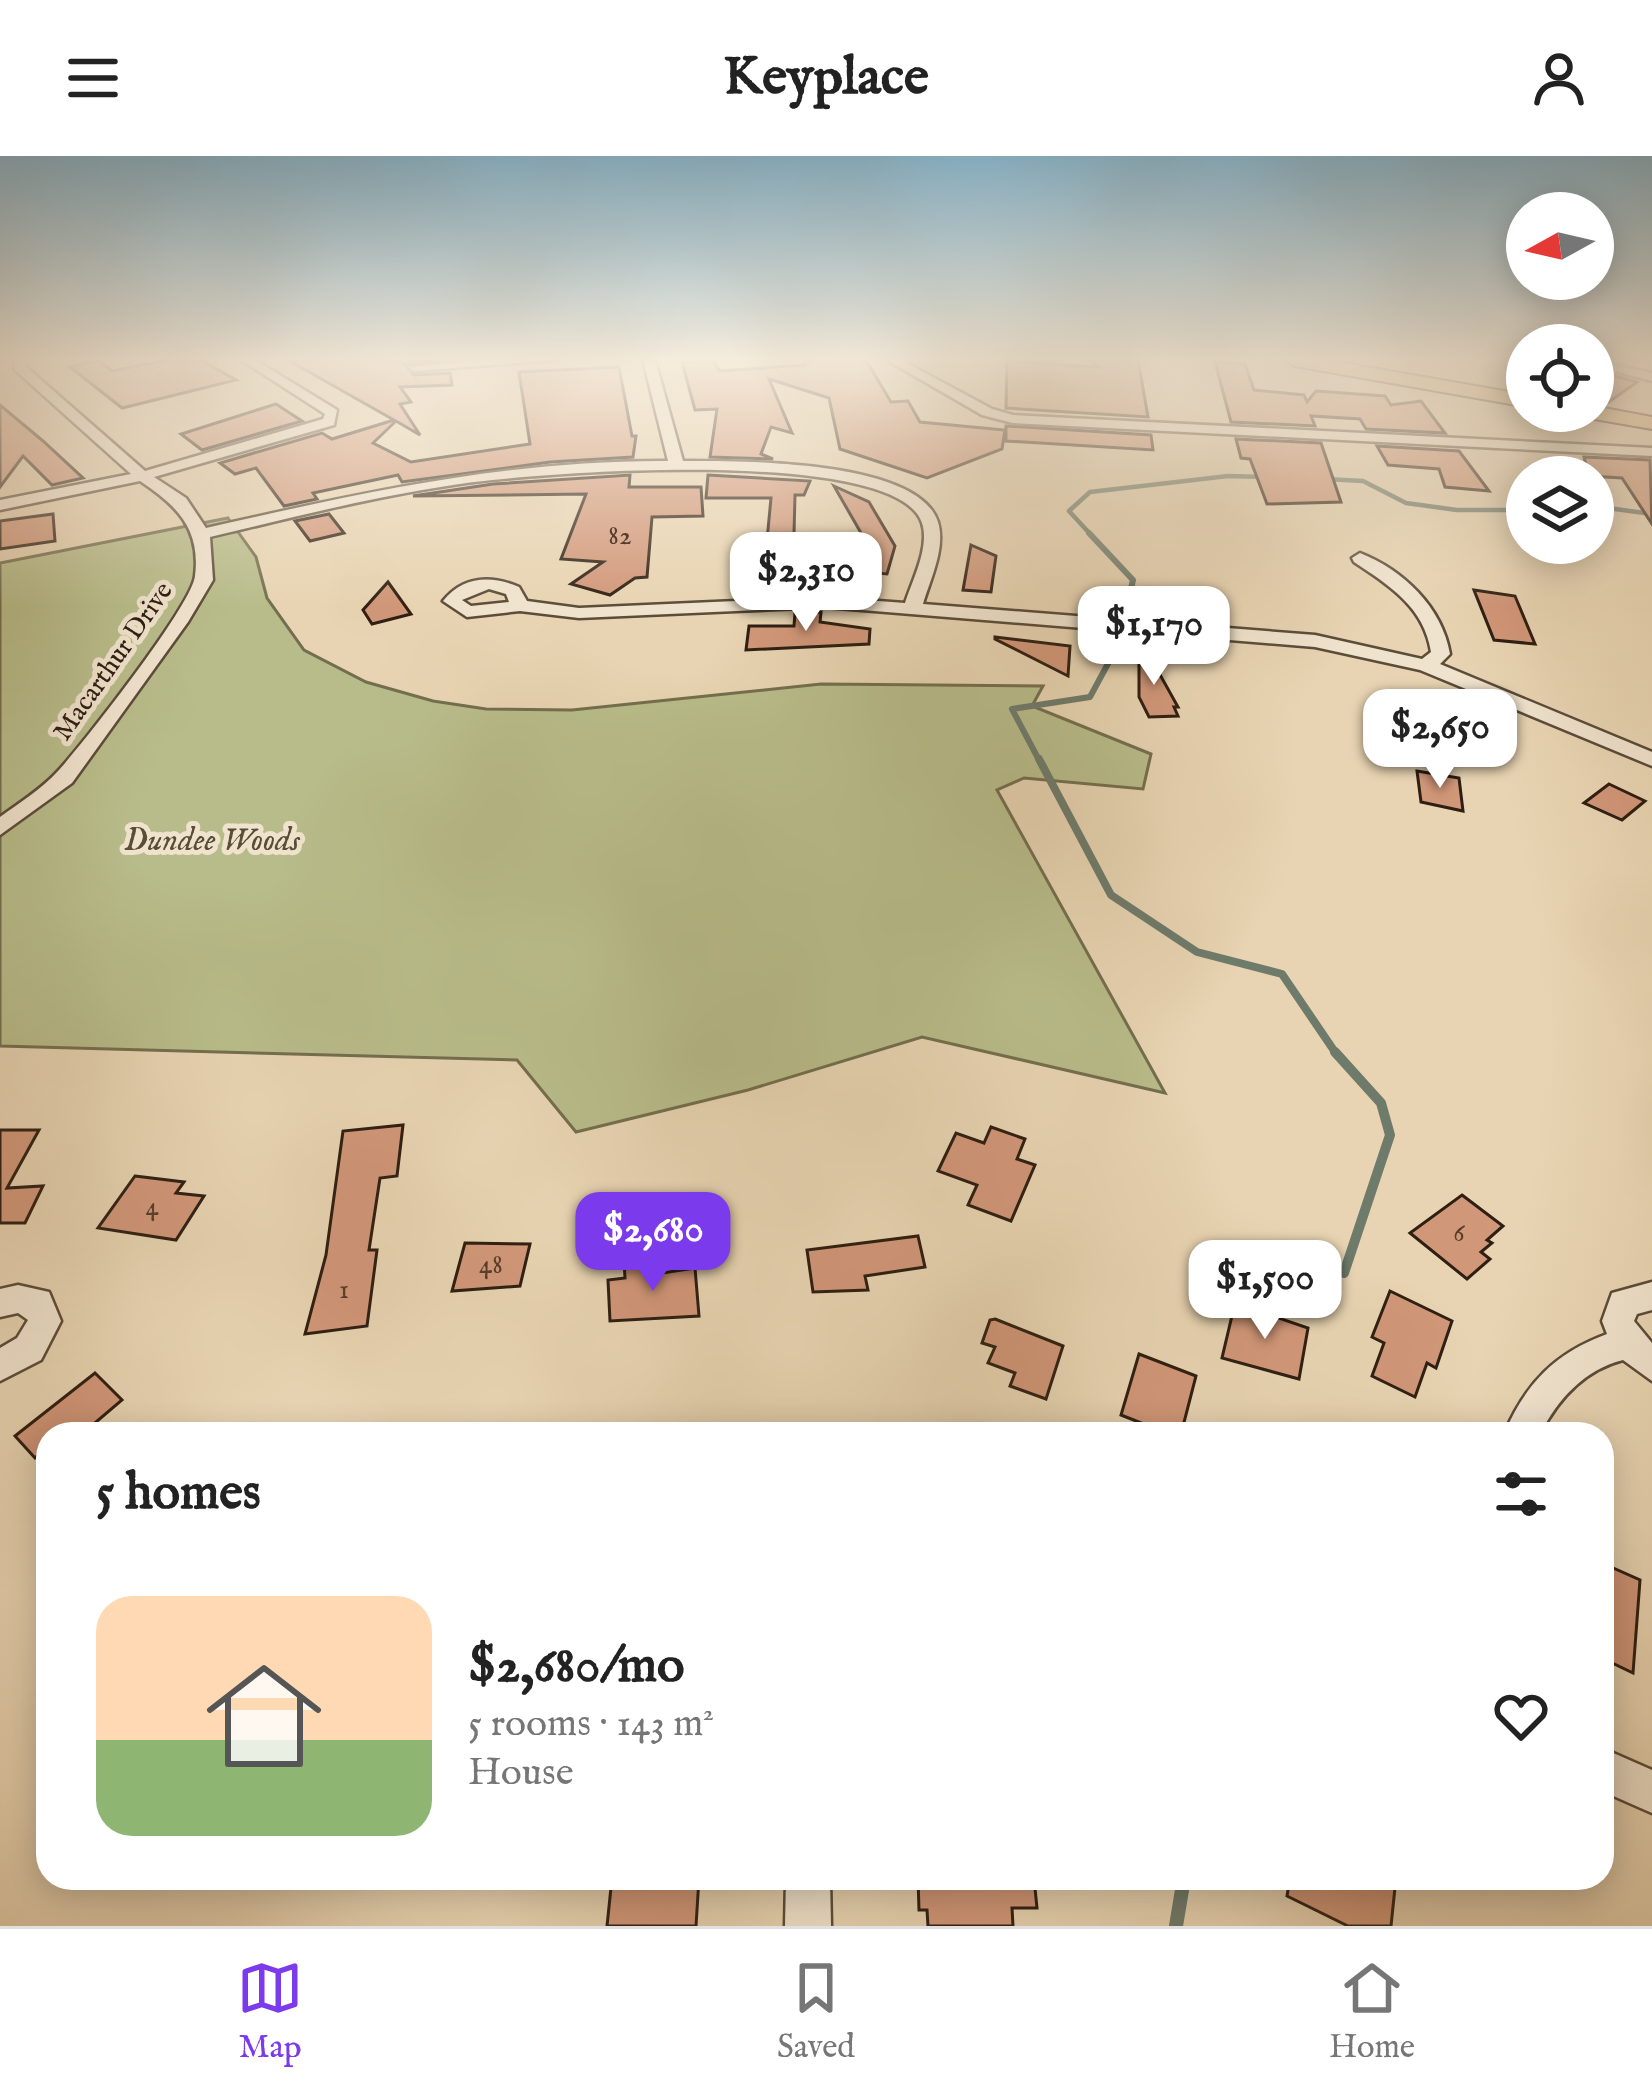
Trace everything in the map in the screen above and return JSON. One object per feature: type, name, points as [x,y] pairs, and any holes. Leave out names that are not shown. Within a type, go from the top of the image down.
[{"type":"street","points":[[104,443],[142,476],[181,501],[202,534],[489,474],[798,467],[843,473],[882,482],[914,497],[929,518],[930,537],[914,608]]},
{"type":"street","points":[[0,505],[142,476],[258,443]]},
{"type":"street","points":[[670,443],[677,468]]},
{"type":"street","points":[[1470,443],[1652,452]]},
{"type":"street","name":"Macarthur Drive","points":[[0,828],[64,778],[182,618],[204,580],[202,534]]},
{"type":"street","points":[[1360,558],[1408,591],[1431,615],[1440,634],[1441,654],[1426,666]]},
{"type":"street","points":[[520,607],[579,614],[786,601],[1315,641],[1426,666],[1652,760]]},
{"type":"street","points":[[1529,1422],[1554,1381],[1580,1358],[1640,1354],[1618,1321],[1630,1299],[1652,1296]]},
{"type":"street","points":[[0,1303],[37,1302],[45,1321],[36,1342],[0,1365]]},
{"type":"street","points":[[1614,1775],[1652,1792]]},
{"type":"street","points":[[808,1890],[808,1926]]},
{"type":"green space","name":"Dundee Woods","points":[[228,518],[256,557],[267,598],[304,650],[366,682],[433,701],[486,709],[572,710],[821,684],[1043,686],[1032,706],[1151,754],[1143,789],[1024,778],[997,790],[1165,1093],[922,1037],[748,1090],[576,1132],[517,1060],[0,1046],[0,563]]},
{"type":"building","points":[[0,443],[45,443],[83,478],[52,485],[23,456],[0,487]]},
{"type":"building","points":[[192,443],[228,443],[202,450]]},
{"type":"building","points":[[289,443],[373,443],[411,462],[530,443],[635,443],[633,457],[550,462],[402,482],[398,475],[313,493],[317,499],[284,506],[256,468],[235,474],[220,463]]},
{"type":"building","points":[[712,443],[765,443],[761,454],[773,459],[710,457]]},
{"type":"building","points":[[839,443],[1003,443],[1002,449],[927,478],[840,449]]},
{"type":"building","points":[[1032,443],[1152,443],[1153,450]]},
{"type":"building","points":[[1237,443],[1321,443],[1341,502],[1267,504],[1250,459],[1241,458]]},
{"type":"building","points":[[1377,446],[1459,451],[1489,491],[1445,487],[1439,469],[1388,465]]},
{"type":"building","points":[[1614,458],[1650,460],[1652,524],[1622,478],[1614,478]]},
{"type":"building","points":[[630,475],[629,487],[701,487],[703,516],[652,517],[647,577],[635,578],[610,595],[571,584],[603,562],[561,559],[586,494],[413,496],[493,484]]},
{"type":"building","points":[[708,475],[810,481],[804,495],[795,495],[793,572],[764,572],[771,498],[706,498]]},
{"type":"building","points":[[834,486],[869,502],[895,546],[887,574],[826,568],[823,593],[796,594],[798,565],[861,533]]},
{"type":"building","points":[[53,514],[55,541],[0,549],[0,521]]},
{"type":"building","points":[[329,514],[344,533],[310,541],[295,521]]},
{"type":"building","points":[[971,545],[996,556],[991,592],[963,590]]},
{"type":"building","points":[[388,582],[411,614],[372,624],[363,610]]},
{"type":"building","points":[[1474,590],[1515,596],[1535,644],[1494,640]]},
{"type":"building","points":[[821,612],[820,622],[870,629],[869,644],[746,650],[749,626],[794,626],[795,613]]},
{"type":"building","points":[[1139,637],[1178,707],[1174,707],[1178,716],[1149,717],[1139,697]]},
{"type":"building","points":[[995,639],[1070,646],[1068,676]]},
{"type":"building","points":[[1417,771],[1459,778],[1463,811],[1421,802]]},
{"type":"building","points":[[1609,784],[1645,801],[1622,820],[1584,803]]},
{"type":"building","points":[[403,1125],[397,1176],[380,1178],[369,1250],[377,1250],[367,1326],[305,1334],[326,1255],[343,1131]]},
{"type":"building","points":[[991,1127],[1025,1139],[1017,1159],[1035,1165],[1011,1221],[968,1205],[977,1185],[938,1171],[956,1133],[984,1143]]},
{"type":"building","points":[[0,1130],[39,1130],[7,1188],[43,1186],[25,1223],[0,1223]]},
{"type":"building","points":[[135,1176],[184,1182],[176,1193],[204,1196],[176,1240],[98,1228]]},
{"type":"building","points":[[1462,1195],[1503,1226],[1481,1252],[1490,1259],[1467,1279],[1410,1233]]},
{"type":"building","points":[[918,1236],[925,1267],[865,1276],[868,1290],[813,1292],[807,1250]]},
{"type":"building","points":[[465,1243],[530,1244],[520,1286],[452,1291]]},
{"type":"building","points":[[649,1258],[649,1275],[695,1268],[699,1316],[610,1321],[608,1280],[625,1278],[624,1261]]},
{"type":"building","points":[[1390,1291],[1452,1321],[1436,1368],[1427,1363],[1415,1397],[1372,1376],[1384,1343],[1372,1337]]},
{"type":"building","points":[[1235,1303],[1308,1328],[1299,1379],[1222,1358]]},
{"type":"building","points":[[990,1320],[1063,1346],[1046,1399],[1010,1386],[1015,1373],[988,1363],[995,1347],[982,1343]]},
{"type":"building","points":[[1139,1354],[1196,1376],[1184,1422],[1139,1422],[1121,1415]]},
{"type":"building","points":[[95,1373],[122,1400],[96,1422],[36,1422],[35,1458],[15,1436]]},
{"type":"building","points":[[1614,1568],[1640,1580],[1633,1673],[1614,1664]]},
{"type":"building","points":[[611,1890],[698,1890],[696,1926],[607,1926]]},
{"type":"building","points":[[918,1890],[1035,1890],[1037,1908],[1012,1908],[1013,1926],[928,1926],[927,1910],[919,1910]]},
{"type":"building","points":[[1288,1890],[1395,1890],[1391,1926],[1348,1926],[1287,1896]]},
{"type":"waterway","points":[[1092,536],[1069,511],[1090,492],[1228,476],[1266,477]]},
{"type":"waterway","points":[[1325,479],[1363,481],[1406,503],[1506,510]]},
{"type":"waterway","points":[[1614,509],[1652,514]]},
{"type":"waterway","points":[[1040,762],[1012,709],[1090,697],[1118,645],[1133,580],[1089,533]]},
{"type":"waterway","points":[[1039,759],[1111,895],[1197,952],[1282,974],[1337,1055]]},
{"type":"waterway","points":[[1335,1052],[1381,1103],[1390,1135],[1344,1273]]},
{"type":"waterway","points":[[1176,1926],[1182,1890]]}]
